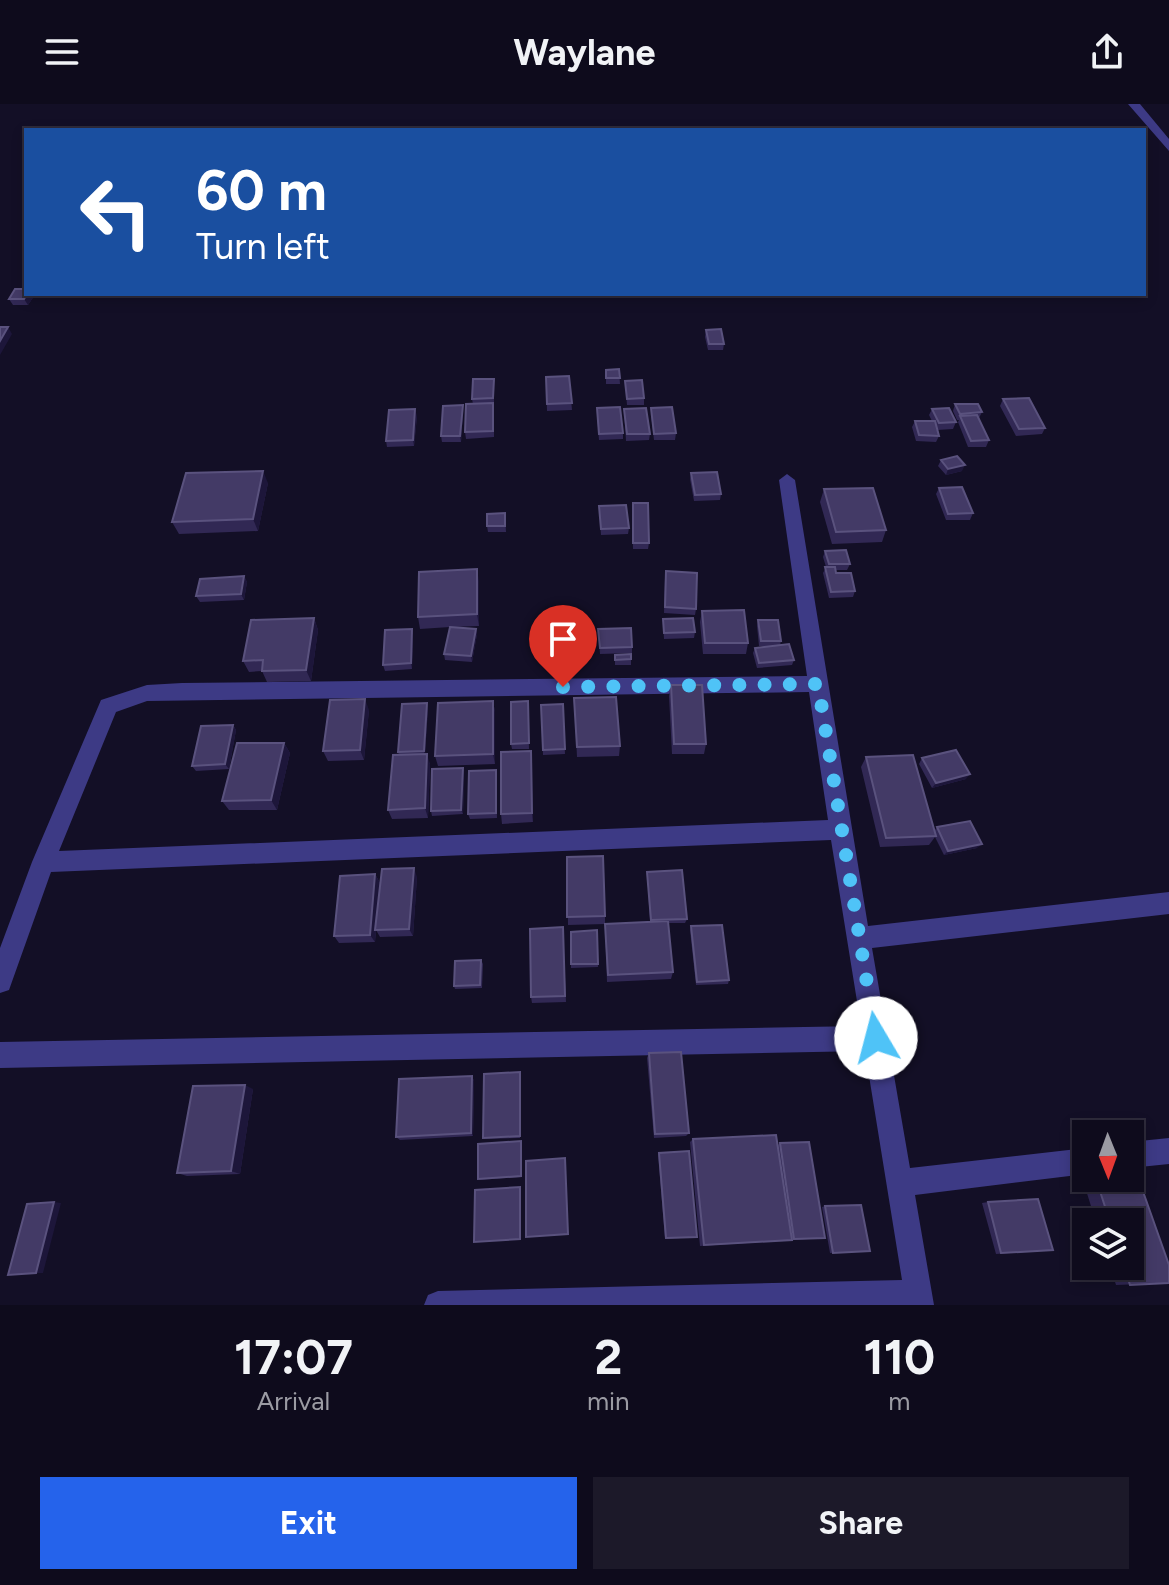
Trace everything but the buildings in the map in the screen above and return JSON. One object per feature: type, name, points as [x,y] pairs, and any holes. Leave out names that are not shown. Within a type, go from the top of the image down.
[{"type":"street","points":[[1134,104],[1169,147]]},
{"type":"street","points":[[438,1305],[919,1300],[861,938],[840,830],[787,480]]},
{"type":"street","points":[[0,981],[43,862],[108,706],[136,695],[182,691],[818,684]]},
{"type":"street","points":[[43,862],[840,830]]},
{"type":"street","points":[[861,938],[1169,903]]},
{"type":"street","points":[[0,1055],[876,1038]]},
{"type":"street","points":[[1144,1154],[1169,1151]]},
{"type":"street","points":[[901,1183],[1072,1163]]},
{"type":"route","points":[[563,687],[818,684],[876,1038]]}]
